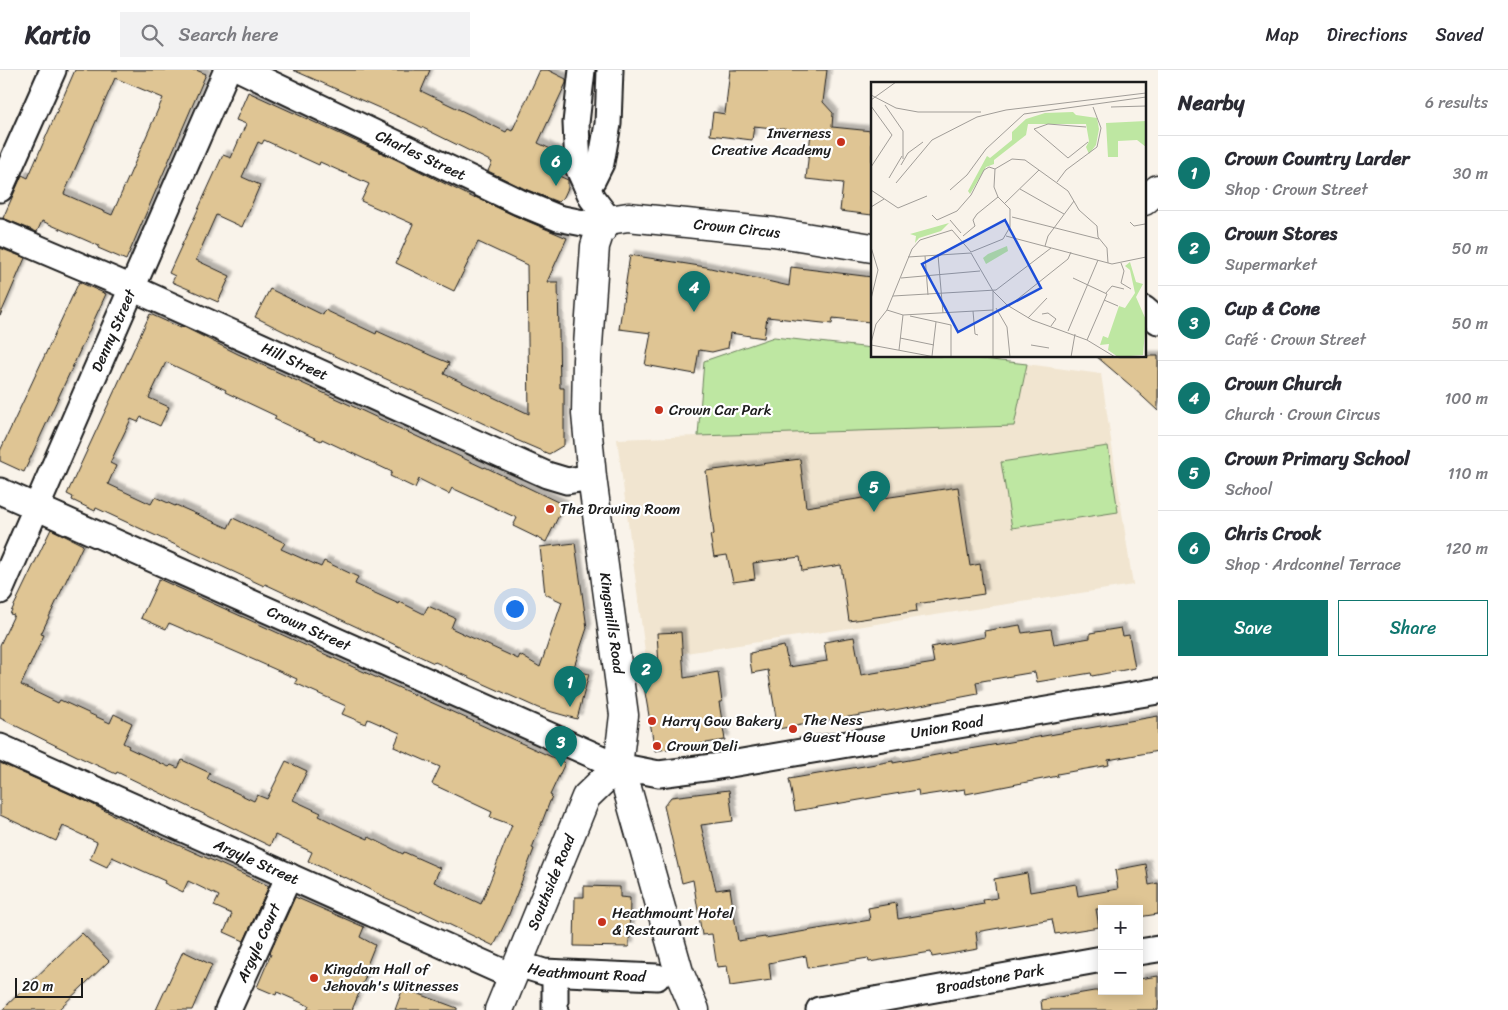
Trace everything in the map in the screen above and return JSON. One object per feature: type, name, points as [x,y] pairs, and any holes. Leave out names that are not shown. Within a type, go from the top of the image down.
[{"type":"street","points":[[0,189],[53,70]]},
{"type":"street","name":"Denny Street","points":[[0,591],[227,70]]},
{"type":"street","name":"Charles Street","points":[[242,70],[525,205],[558,218],[606,224]]},
{"type":"street","points":[[582,70],[576,123],[578,167],[606,224]]},
{"type":"street","points":[[587,187],[593,180],[601,163],[608,124],[610,70]]},
{"type":"street","points":[[1146,198],[1158,189]]},
{"type":"street","name":"Crown Circus","points":[[606,224],[628,216],[774,232],[871,248]]},
{"type":"street","name":"Kingsmills Road","points":[[606,224],[598,234],[595,246],[587,360],[586,414],[592,477],[624,715],[618,766],[625,781],[679,972],[695,1010]]},
{"type":"street","name":"Hill Street","points":[[0,232],[132,288],[546,475],[567,481],[592,477]]},
{"type":"street","points":[[1146,311],[1158,321]]},
{"type":"street","name":"Crown Street","points":[[0,491],[618,766]]},
{"type":"street","name":"Union Road","points":[[618,766],[659,774],[704,768],[1158,691]]},
{"type":"street","name":"Argyle Street","points":[[0,747],[289,876],[515,970]]},
{"type":"street","name":"Southside Road","points":[[499,1010],[586,797],[618,766]]},
{"type":"street","name":"Argyle Court","points":[[228,1010],[289,876]]},
{"type":"street","points":[[1143,951],[1158,949]]},
{"type":"street","name":"Broadstone Park","points":[[819,1010],[1098,960]]},
{"type":"street","name":"Heathmount Road","points":[[515,970],[657,977]]},
{"type":"street","points":[[555,973],[556,1010]]},
{"type":"shaded area","points":[[774,337],[871,348],[871,358],[973,358],[1101,374],[1133,585],[646,659],[617,439],[698,436],[704,361]]},
{"type":"green space","points":[[774,337],[871,348],[871,358],[973,358],[1027,364],[1014,426],[698,436],[704,361]]},
{"type":"green space","points":[[1108,446],[1118,512],[1012,528],[1001,462]]},
{"type":"building","points":[[75,70],[196,70],[206,74],[126,260],[42,221],[37,232],[3,218],[22,175],[28,178]],"holes":[[[115,78],[163,98],[112,215],[64,194]]]},
{"type":"building","points":[[293,70],[430,70],[421,91],[506,132],[508,129],[512,131],[540,70],[548,70],[566,79],[566,83],[538,143],[563,155],[564,167],[559,176],[568,180],[568,188],[564,197],[558,202],[525,189],[488,171],[492,162],[411,122]]},
{"type":"building","name":"Inverness Creative Academy","points":[[730,70],[827,70],[823,102],[833,113],[832,127],[871,131],[871,215],[840,211],[843,183],[806,179],[811,132],[754,126],[752,140],[710,135],[713,112],[725,114]]},
{"type":"building","points":[[248,92],[395,159],[474,198],[567,238],[547,282],[558,282],[560,388],[564,388],[564,445],[549,454],[309,344],[255,317],[270,289],[323,315],[325,310],[376,334],[377,331],[449,363],[444,374],[529,414],[527,265],[478,242],[454,291],[396,263],[413,224],[361,201],[369,184],[320,162],[319,165],[264,140],[262,144],[258,142],[242,177],[260,185],[242,227],[216,215],[196,260],[230,276],[218,302],[172,282],[175,276],[169,273],[223,155],[231,158],[246,124],[236,120]]},
{"type":"building","points":[[0,248],[25,258],[0,316]]},
{"type":"building","points":[[630,255],[706,267],[789,286],[791,267],[871,277],[870,322],[833,318],[832,324],[767,317],[764,338],[730,333],[728,348],[712,352],[699,350],[695,374],[645,365],[651,333],[619,329]]},
{"type":"building","points":[[79,282],[106,294],[24,472],[0,461],[0,451]]},
{"type":"building","points":[[150,314],[181,328],[182,326],[238,354],[564,505],[546,542],[513,526],[517,518],[452,488],[449,494],[419,479],[415,488],[390,476],[392,472],[274,419],[276,416],[166,362],[149,398],[169,407],[160,426],[141,417],[138,422],[131,419],[110,463],[116,466],[108,484],[151,504],[155,497],[228,528],[233,518],[285,543],[281,549],[321,567],[324,561],[358,577],[355,584],[399,604],[400,602],[424,614],[428,606],[455,618],[451,628],[518,659],[520,655],[540,667],[562,602],[545,594],[540,547],[575,543],[587,628],[573,670],[589,674],[577,719],[538,708],[434,663],[265,584],[264,586],[96,508],[95,511],[72,500],[73,497],[67,494]]},
{"type":"building","points":[[1146,356],[1158,356],[1158,411],[1098,358],[1146,358]]},
{"type":"building","points":[[800,459],[806,507],[870,497],[870,500],[958,487],[970,566],[980,564],[984,594],[916,604],[917,611],[849,621],[841,565],[802,571],[800,557],[753,563],[755,579],[733,582],[727,555],[714,557],[710,535],[714,534],[706,471]]},
{"type":"building","points":[[51,529],[83,545],[41,634],[44,635],[21,685],[58,703],[60,700],[110,723],[114,714],[132,723],[123,743],[129,746],[128,748],[169,767],[171,765],[178,768],[182,760],[210,773],[207,779],[254,801],[257,795],[267,799],[286,761],[307,771],[293,800],[321,813],[319,816],[345,829],[368,839],[369,837],[403,854],[404,852],[440,868],[434,882],[481,904],[512,825],[490,817],[492,812],[432,784],[440,767],[394,747],[400,733],[368,719],[366,724],[342,714],[346,706],[295,683],[297,679],[169,623],[166,629],[141,618],[159,579],[565,763],[550,795],[552,796],[532,848],[534,849],[508,917],[494,946],[308,861],[312,852],[275,835],[270,846],[0,718],[0,645],[14,615],[10,614]]},
{"type":"building","points":[[1020,625],[1022,633],[1051,629],[1054,644],[1090,638],[1090,633],[1121,628],[1123,636],[1129,635],[1135,668],[1092,676],[1091,673],[1037,682],[1035,672],[976,682],[978,694],[884,712],[778,729],[768,670],[752,673],[750,661],[750,653],[784,646],[789,667],[827,661],[824,642],[854,637],[861,675],[934,663],[931,647],[985,637],[984,631]]},
{"type":"building","points":[[681,632],[684,678],[718,672],[722,702],[719,702],[725,740],[655,751],[641,669],[659,666],[657,633]]},
{"type":"building","points":[[1158,716],[1158,751],[1108,760],[1109,765],[1057,774],[1058,776],[966,794],[965,789],[919,796],[918,790],[795,811],[789,779],[893,761],[893,763]]},
{"type":"building","points":[[0,763],[269,886],[244,941],[224,932],[232,914],[214,906],[219,896],[188,881],[183,892],[164,883],[165,881],[112,857],[107,867],[90,859],[97,842],[63,826],[56,841],[0,815]]},
{"type":"building","points":[[729,790],[733,821],[701,825],[716,890],[730,888],[738,941],[870,920],[868,908],[896,903],[898,919],[984,904],[983,900],[997,898],[994,879],[1027,873],[1030,892],[1076,884],[1078,896],[1118,889],[1115,870],[1146,864],[1149,885],[1158,883],[1158,914],[1143,916],[1143,905],[1098,905],[1098,909],[1096,909],[1098,927],[1055,934],[1052,919],[976,932],[978,949],[932,957],[931,952],[869,962],[868,958],[808,968],[806,956],[769,963],[771,980],[730,986],[727,966],[717,967],[712,934],[702,935],[693,880],[682,883],[664,806],[671,797]]},
{"type":"building","name":"Heathmount Hotel & Restaurant","points":[[584,886],[620,887],[620,897],[630,898],[629,947],[574,946],[575,897],[584,897]]},
{"type":"building","points":[[295,897],[364,927],[360,937],[375,945],[363,975],[366,976],[352,1010],[307,1010],[309,1006],[277,992],[276,995],[257,987]]},
{"type":"building","points":[[82,933],[109,961],[58,1010],[2,1010]]},
{"type":"building","points":[[183,951],[212,965],[192,1010],[156,1010]]},
{"type":"building","points":[[1158,976],[1158,1010],[1042,1010],[1041,1000],[1094,991],[1098,991],[1098,995],[1143,995],[1143,978]]},
{"type":"building","points":[[403,988],[457,1008],[457,1010],[395,1010]]},
{"type":"place","name":"Inverness Creative Academy","points":[[841,142]]},
{"type":"place","name":"Chris Crook","points":[[556,186]]},
{"type":"place","name":"Crown Church","points":[[694,312]]},
{"type":"place","name":"Crown Car Park","points":[[659,410]]},
{"type":"place","name":"The Drawing Room","points":[[550,509]]},
{"type":"place","name":"Crown Primary School","points":[[874,512]]},
{"type":"place","name":"Crown Stores","points":[[646,694]]},
{"type":"place","name":"Crown Country Larder","points":[[570,707]]},
{"type":"place","name":"Harry Gow Bakery","points":[[652,721]]},
{"type":"place","name":"The Ness Guest House","points":[[793,729]]},
{"type":"place","name":"Crown Deli","points":[[657,746]]},
{"type":"place","name":"Cup & Cone","points":[[561,767]]},
{"type":"place","name":"Heathmount Hotel & Restaurant","points":[[602,922]]},
{"type":"place","name":"Kingdom Hall of Jehovah's Witnesses","points":[[314,978]]}]
